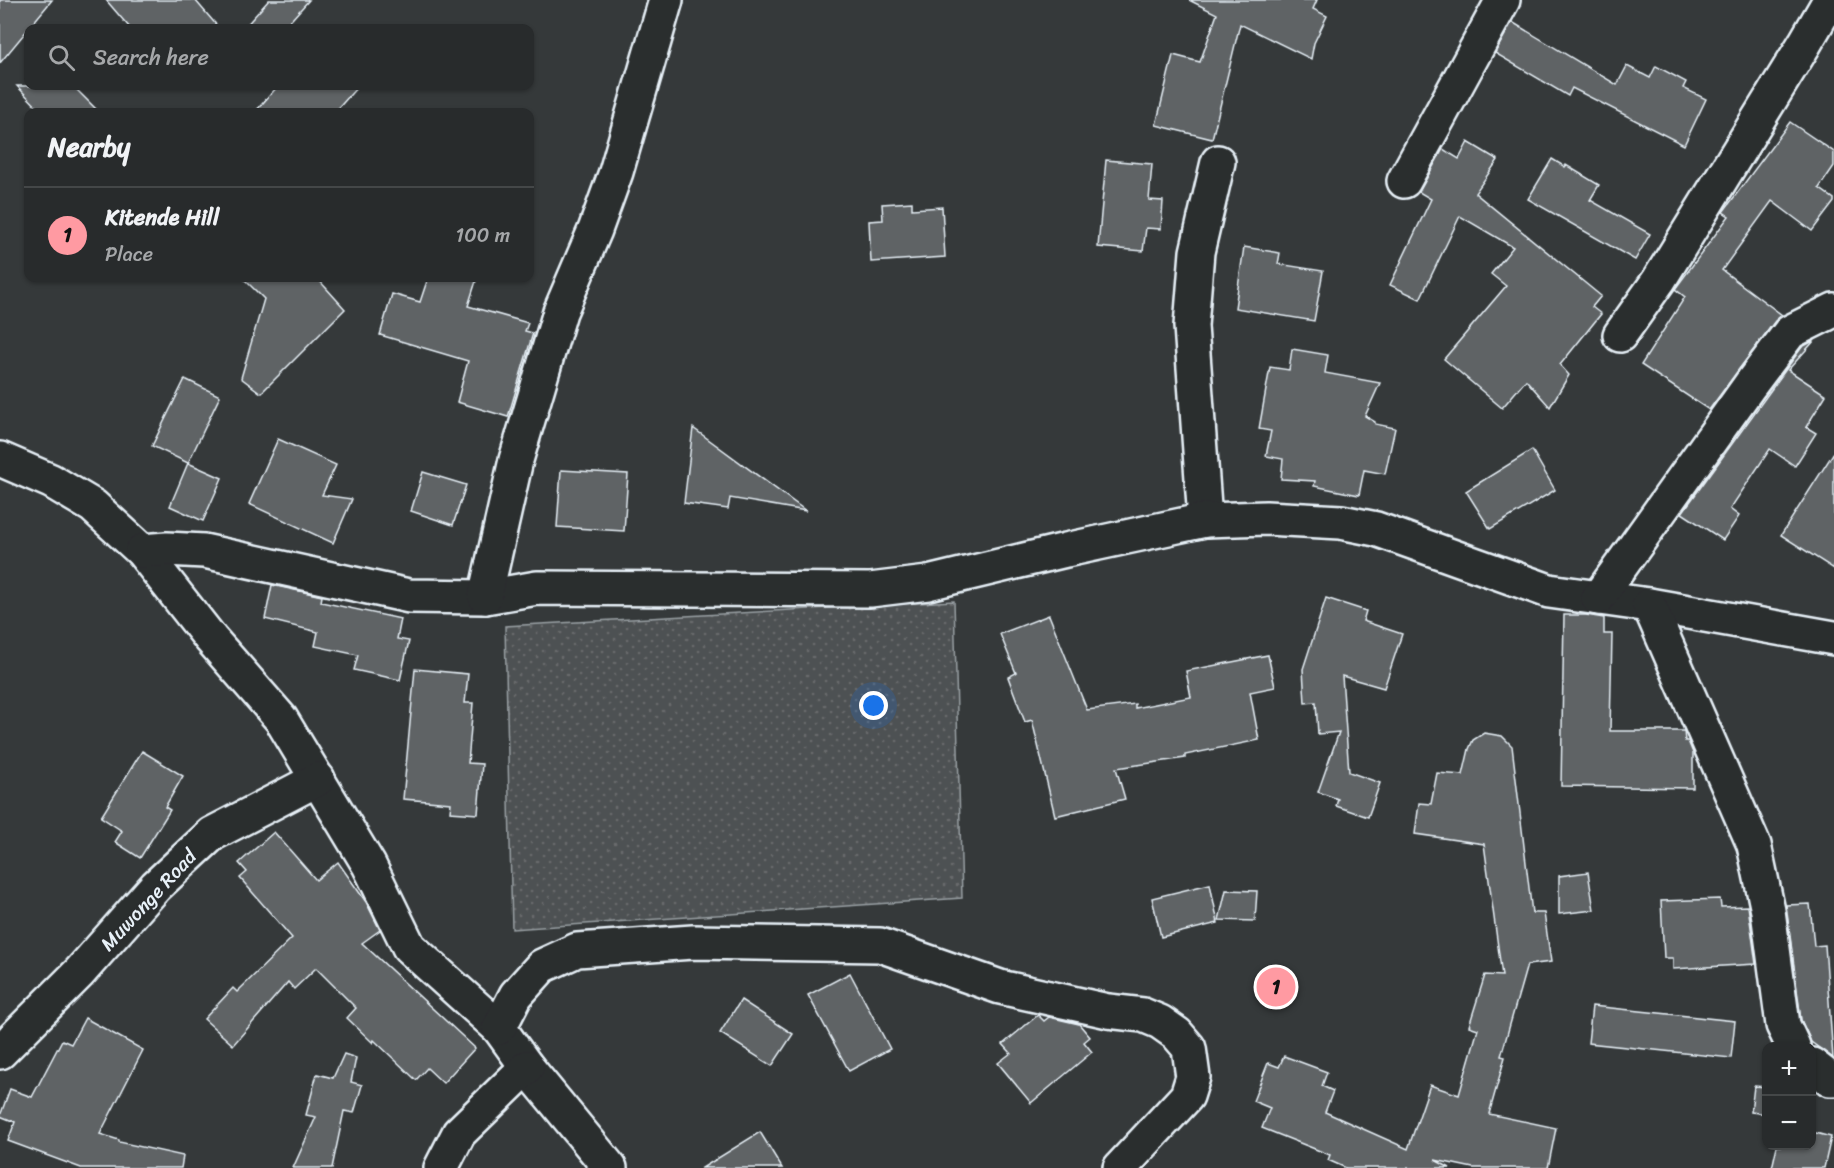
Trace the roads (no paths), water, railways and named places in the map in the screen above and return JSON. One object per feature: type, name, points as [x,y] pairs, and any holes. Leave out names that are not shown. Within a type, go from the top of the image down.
[{"type":"street","points":[[485,597],[516,460],[560,312],[595,230],[616,172],[666,0]]},
{"type":"street","points":[[1404,181],[1503,0]]},
{"type":"street","points":[[1620,335],[1659,280],[1830,0]]},
{"type":"street","points":[[1205,520],[1191,326],[1197,252],[1218,162]]},
{"type":"street","points":[[1598,598],[1750,384],[1790,332],[1834,310]]},
{"type":"street","points":[[0,459],[51,481],[93,506],[142,551],[211,639],[281,719],[369,866],[409,947],[499,1028],[527,1067],[610,1168]]},
{"type":"street","points":[[142,551],[167,549],[204,551],[409,596],[485,597],[537,588],[882,588],[928,583],[1205,520],[1266,518],[1341,522],[1376,529],[1549,591],[1649,605],[1834,638]]},
{"type":"street","points":[[1649,605],[1754,845],[1768,911],[1783,1026],[1791,1042]]},
{"type":"street","name":"Muwonge Road","points":[[0,1052],[80,974],[156,886],[212,834],[318,779]]},
{"type":"street","points":[[499,1028],[516,995],[542,966],[577,950],[693,942],[880,945],[1000,987],[1108,1011],[1143,1015],[1160,1022],[1177,1034],[1189,1048],[1193,1077],[1187,1096],[1120,1168]]},
{"type":"street","points":[[441,1168],[459,1133],[527,1067]]},
{"type":"street","points":[[1816,1068],[1830,1079],[1834,1079]]},
{"type":"place","name":"Kitende Hill","points":[[1276,987]]}]
